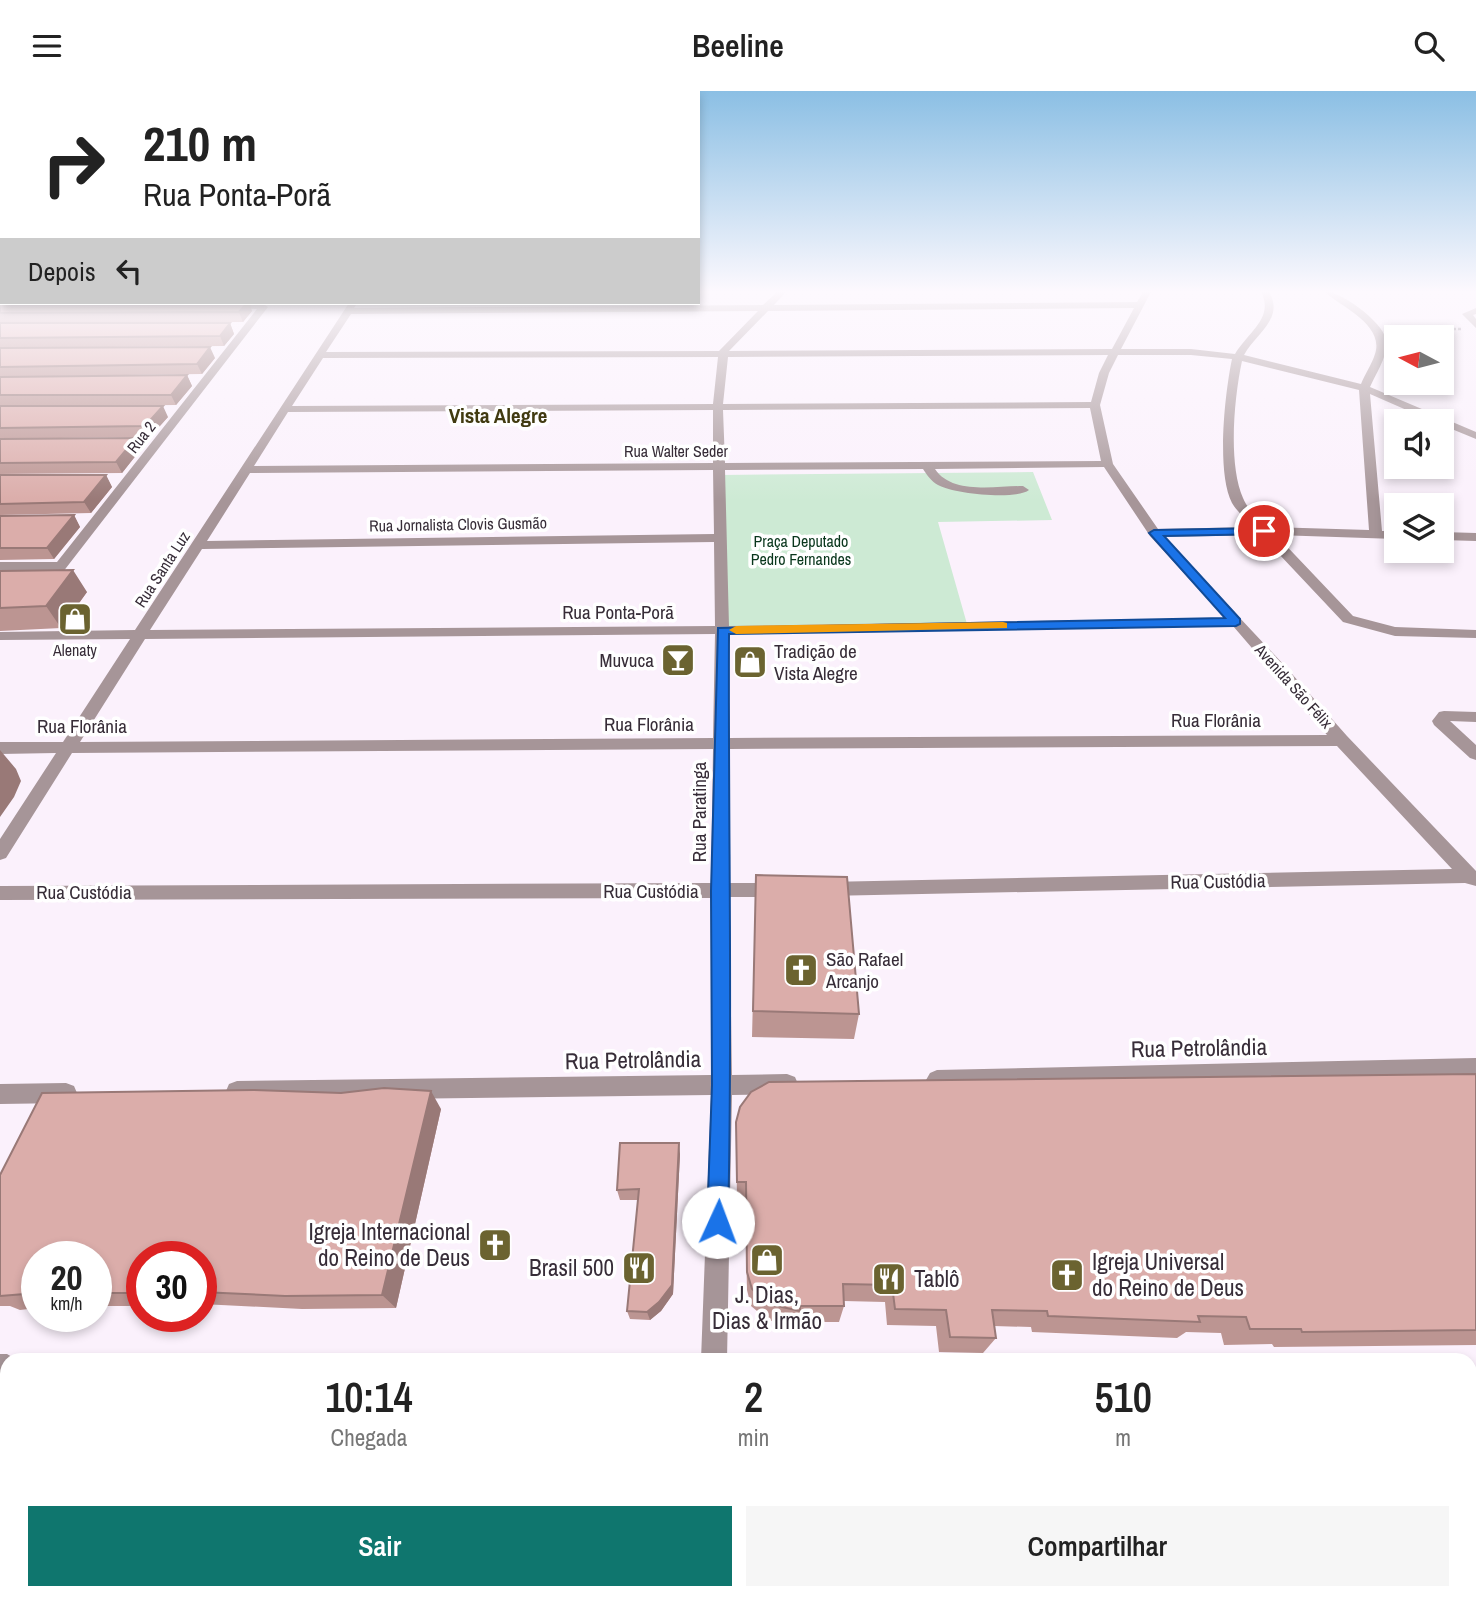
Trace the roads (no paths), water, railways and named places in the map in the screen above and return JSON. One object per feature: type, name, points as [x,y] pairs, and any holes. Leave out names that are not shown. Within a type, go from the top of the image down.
[{"type":"street","name":"Rua 2","points":[[44,587],[89,520],[121,480],[156,443],[220,360]]},
{"type":"street","name":"Rua Santa Luz","points":[[0,853],[317,360]]},
{"type":"street","name":"Rua Paratinga","points":[[714,1353],[722,1085],[722,630],[717,467],[721,360]]},
{"type":"street","name":"Avenida São Félix","points":[[1111,360],[1095,405],[1107,464],[1154,533],[1341,740],[1473,880]]},
{"type":"street","points":[[1238,360],[1229,431],[1230,481],[1238,503],[1348,619],[1369,628],[1398,632],[1476,634]]},
{"type":"street","points":[[1252,360],[1364,388],[1476,436]]},
{"type":"street","points":[[1376,534],[1364,388],[1377,360]]},
{"type":"street","points":[[192,380],[205,380]]},
{"type":"street","points":[[285,409],[1095,405]]},
{"type":"street","points":[[167,411],[181,411]]},
{"type":"street","points":[[143,443],[156,443]]},
{"type":"street","name":"Rua Walter Seder","points":[[245,470],[1107,464]]},
{"type":"street","points":[[927,465],[930,475],[946,485],[1023,490]]},
{"type":"street","points":[[1154,533],[1264,531],[1384,534]]},
{"type":"street","points":[[1454,536],[1476,537]]},
{"type":"street","name":"Rua Jornalista Clovis Gusmão","points":[[198,545],[719,538]]},
{"type":"street","points":[[0,566],[60,566]]},
{"type":"street","name":"Rua Ponta-Porã","points":[[0,636],[722,630],[1236,622]]},
{"type":"street","points":[[1476,717],[1444,716],[1440,721],[1476,754]]},
{"type":"street","name":"Rua Florânia","points":[[0,748],[1341,740]]},
{"type":"street","name":"Rua Custódia","points":[[0,893],[720,891],[1473,880]]},
{"type":"street","name":"Rua Petrolândia","points":[[917,1081],[1476,1069]]},
{"type":"street","name":"Rua Petrolândia","points":[[209,1091],[806,1083]]},
{"type":"street","points":[[0,1094],[84,1093]]},
{"type":"place","name":"Alenaty","points":[[75,619]]},
{"type":"place","name":"Muvuca","points":[[678,660]]},
{"type":"place","name":"Tradição de Vista Alegre","points":[[750,662]]},
{"type":"place","name":"São Rafael Arcanjo","points":[[801,970]]},
{"type":"place","name":"Igreja Internacional do Reino de Deus","points":[[495,1245]]},
{"type":"place","name":"J. Dias, Dias & Irmão","points":[[767,1260]]},
{"type":"place","name":"Brasil 500","points":[[639,1268]]},
{"type":"place","name":"Igreja Universal do Reino de Deus","points":[[1067,1275]]},
{"type":"place","name":"Tablô","points":[[889,1279]]},
{"type":"district","name":"Vista Alegre","points":[[498,416]]},
{"type":"park label","name":"Praça Deputado Pedro Fernandes","points":[[801,550]]}]
